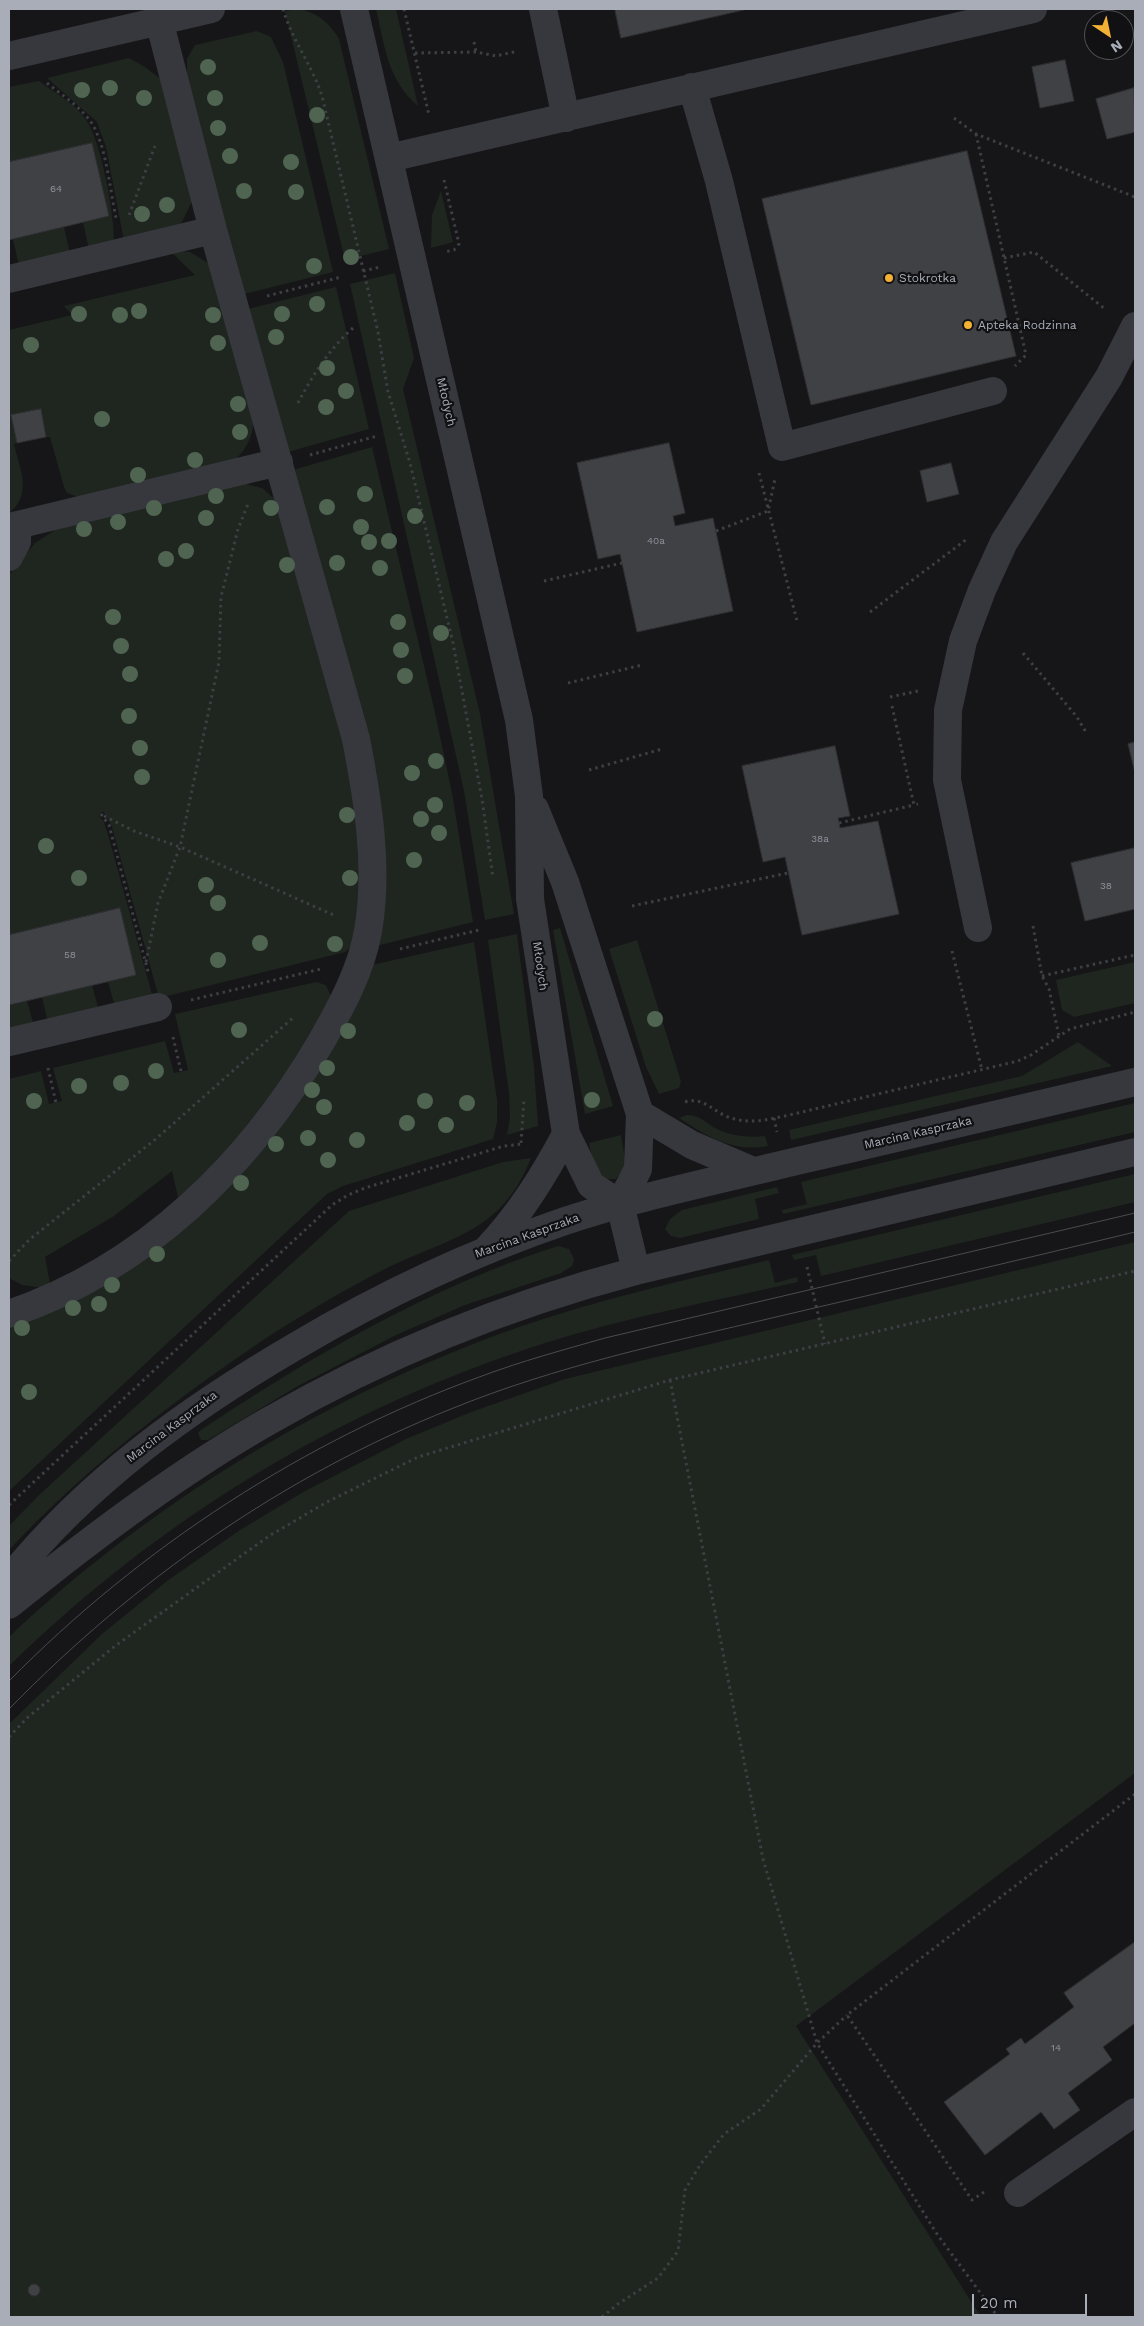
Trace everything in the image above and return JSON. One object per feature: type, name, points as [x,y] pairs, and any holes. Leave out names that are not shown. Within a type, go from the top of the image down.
[{"type":"street","points":[[9,56],[212,9]]},
{"type":"street","name":"Młodych","points":[[354,9],[514,695],[529,796],[530,899],[566,1134],[591,1185],[620,1204],[638,1169],[640,1114],[565,882],[529,796]]},
{"type":"street","points":[[543,9],[566,118]]},
{"type":"street","points":[[389,158],[1033,9]]},
{"type":"street","points":[[9,1314],[41,1303],[109,1268],[162,1231],[214,1184],[264,1129],[304,1071],[344,999],[362,959],[372,899],[371,847],[366,790],[356,739],[213,230],[159,20]]},
{"type":"street","points":[[692,87],[719,181],[782,447],[993,391]]},
{"type":"street","points":[[9,279],[213,230]]},
{"type":"street","points":[[978,928],[947,780],[948,710],[962,641],[982,590],[1004,542],[1109,376],[1134,329]]},
{"type":"street","points":[[9,557],[17,542],[13,526],[278,462]]},
{"type":"street","points":[[9,1042],[158,1007]]},
{"type":"street","name":"Marcina Kasprzaka","points":[[9,1579],[53,1528],[107,1477],[207,1400],[370,1304],[440,1270],[565,1221],[620,1204],[1135,1082]]},
{"type":"street","points":[[640,1114],[700,1149],[753,1171]]},
{"type":"street","points":[[484,1252],[523,1208],[566,1134]]},
{"type":"street","points":[[9,1605],[75,1552],[166,1486],[212,1456],[306,1400],[352,1376],[477,1321],[581,1285],[1135,1152]]},
{"type":"street","points":[[620,1204],[636,1271]]},
{"type":"street","points":[[1018,2193],[1135,2112]]},
{"type":"path","points":[[404,9],[428,112]]},
{"type":"path","points":[[283,10],[292,33],[314,74],[324,105],[378,332],[388,392],[410,463],[452,643],[482,799],[495,886]]},
{"type":"path","points":[[474,42],[476,52]]},
{"type":"path","points":[[414,53],[476,52],[496,56],[550,44]]},
{"type":"path","points":[[43,80],[79,108],[94,126],[100,143],[117,224]]},
{"type":"path","points":[[954,118],[976,134],[1135,197]]},
{"type":"path","points":[[976,134],[1026,354],[993,391]]},
{"type":"path","points":[[126,224],[156,145]]},
{"type":"path","points":[[445,182],[459,244]]},
{"type":"path","points":[[1004,258],[1034,252],[1134,329]]},
{"type":"path","points":[[234,304],[341,277]]},
{"type":"path","points":[[298,404],[312,376],[342,338],[353,328]]},
{"type":"path","points":[[146,962],[158,903],[180,847],[219,662],[221,598],[228,565],[238,529],[253,490],[278,462],[377,436]]},
{"type":"path","points":[[716,531],[768,511],[782,447]]},
{"type":"path","points":[[870,612],[973,535]]},
{"type":"path","points":[[544,581],[622,563]]},
{"type":"path","points":[[1023,654],[1077,718],[1087,734]]},
{"type":"path","points":[[568,684],[642,665]]},
{"type":"path","points":[[589,770],[662,749]]},
{"type":"path","points":[[839,823],[914,805]]},
{"type":"path","points":[[158,1007],[109,825],[101,814],[134,831],[180,847],[368,931]]},
{"type":"path","points":[[632,906],[788,873]]},
{"type":"path","points":[[1033,926],[1042,976],[1049,989],[1059,1036]]},
{"type":"path","points":[[978,928],[952,951],[982,1070]]},
{"type":"path","points":[[406,948],[480,930]]},
{"type":"path","points":[[1042,976],[1135,955]]},
{"type":"path","points":[[211,995],[362,959]]},
{"type":"path","points":[[9,1261],[29,1240],[157,1138],[303,1009]]},
{"type":"path","points":[[682,1102],[696,1100],[731,1118],[746,1122],[760,1121],[1024,1059],[1076,1026],[1135,1012]]},
{"type":"path","points":[[173,1038],[181,1072]]},
{"type":"path","points":[[49,1071],[56,1103]]},
{"type":"path","points":[[521,1144],[523,1091]]},
{"type":"path","points":[[9,1505],[332,1205],[348,1195],[365,1188],[504,1146],[527,1144]]},
{"type":"path","points":[[800,1268],[807,1266],[825,1344]]},
{"type":"path","points":[[9,1737],[28,1718],[115,1646],[269,1536],[327,1502],[418,1457],[670,1380],[1135,1270]]},
{"type":"path","points":[[670,1380],[763,1859],[816,2043],[937,2234],[998,2317]]},
{"type":"path","points":[[602,2317],[618,2304],[658,2278],[678,2251],[685,2190],[700,2165],[724,2134],[761,2109],[816,2043],[847,2015],[1135,1794]]},
{"type":"path","points":[[847,2015],[972,2200],[1006,2177],[1018,2193]]},
{"type":"shaded area","points":[[376,9],[396,9],[418,106],[408,96],[393,73],[385,49]]},
{"type":"shaded area","points":[[305,10],[322,19],[339,39],[389,249],[345,260],[285,11]]},
{"type":"shaded area","points":[[257,31],[271,37],[283,62],[333,272],[244,294],[187,84],[187,59],[195,45]]},
{"type":"shaded area","points":[[129,58],[162,80],[192,201],[182,222],[175,228],[124,241],[106,147],[97,122],[47,78]]},
{"type":"shaded area","points":[[39,81],[74,107],[84,117],[90,127],[106,177],[114,230],[114,243],[89,249],[88,245],[83,222],[109,216],[92,143],[9,162],[9,87]]},
{"type":"shaded area","points":[[441,191],[453,242],[431,248],[432,215]]},
{"type":"shaded area","points":[[64,227],[70,253],[19,266],[13,239]]},
{"type":"shaded area","points":[[171,252],[190,252],[210,264],[254,422],[250,438],[245,447],[235,460],[81,498],[67,493],[64,487],[50,437],[46,437],[41,409],[11,415],[17,443],[14,444],[23,481],[23,490],[21,498],[9,513],[9,330],[72,315],[64,306],[195,275]]},
{"type":"shaded area","points":[[395,273],[414,358],[403,389],[480,714],[514,914],[485,920],[464,791],[350,284]]},
{"type":"shaded area","points":[[336,287],[369,429],[288,452],[248,309]]},
{"type":"shaded area","points":[[372,447],[434,708],[452,793],[473,922],[376,946],[381,918],[293,470]]},
{"type":"shaded area","points":[[242,483],[262,488],[275,499],[349,758],[357,812],[361,912],[352,945],[345,952],[159,998],[112,827],[103,811],[99,816],[104,822],[109,838],[153,998],[115,1007],[108,982],[136,975],[120,908],[9,935],[9,575],[35,543],[55,530]]},
{"type":"shaded area","points":[[560,928],[613,1106],[585,1114],[553,930]]},
{"type":"shaded area","points":[[517,934],[534,1067],[538,1126],[507,1135],[510,1118],[509,1093],[488,940]]},
{"type":"shaded area","points":[[637,940],[681,1081],[679,1088],[659,1094],[646,1067],[609,949]]},
{"type":"shaded area","points":[[474,942],[497,1100],[497,1122],[493,1139],[343,1186],[327,1194],[9,1491],[9,1329],[45,1314],[92,1288],[164,1242],[367,966]]},
{"type":"shaded area","points":[[1135,962],[1135,1003],[1074,1017],[1062,1010],[1056,980]]},
{"type":"shaded area","points":[[316,982],[326,985],[331,996],[284,1079],[253,1122],[179,1202],[172,1171],[114,1216],[45,1257],[51,1289],[22,1285],[9,1278],[9,1079],[41,1071],[49,1104],[62,1101],[53,1068],[165,1041],[174,1073],[188,1070],[175,1014]]},
{"type":"shaded area","points":[[92,985],[99,1011],[48,1023],[42,997]]},
{"type":"shaded area","points":[[27,1001],[34,1026],[9,1032],[9,1005]]},
{"type":"shaded area","points":[[1078,1042],[1112,1066],[791,1140],[789,1130],[1022,1076]]},
{"type":"shaded area","points":[[1135,1103],[1135,1132],[783,1214],[782,1210],[807,1204],[801,1182]]},
{"type":"shaded area","points":[[687,1115],[698,1118],[715,1128],[733,1135],[765,1136],[768,1146],[744,1147],[710,1137],[679,1118]]},
{"type":"shaded area","points":[[621,1135],[626,1166],[616,1179],[604,1179],[593,1164],[589,1143]]},
{"type":"shaded area","points":[[531,1158],[519,1184],[488,1219],[450,1240],[383,1270],[301,1316],[253,1347],[188,1393],[125,1442],[65,1494],[9,1550],[9,1526],[38,1496],[349,1211],[503,1162]]},
{"type":"shaded area","points":[[1135,1174],[1135,1202],[821,1276],[816,1255],[794,1260],[792,1255]]},
{"type":"shaded area","points":[[777,1187],[779,1193],[755,1199],[759,1219],[680,1238],[671,1236],[665,1229],[670,1219],[682,1210]]},
{"type":"shaded area","points":[[1135,1242],[1135,1773],[796,2026],[981,2317],[9,2317],[9,1724],[102,1634],[167,1581],[240,1530],[305,1491],[406,1439],[471,1412],[565,1379]]},
{"type":"shaded area","points":[[558,1246],[569,1249],[574,1259],[572,1266],[561,1273],[465,1305],[394,1336],[298,1386],[208,1440],[201,1440],[198,1433],[201,1430],[243,1402],[374,1325],[464,1281]]},
{"type":"shaded area","points":[[769,1260],[775,1283],[797,1277],[798,1282],[639,1317],[545,1343],[470,1369],[397,1400],[326,1434],[258,1473],[192,1515],[129,1562],[68,1612],[9,1666],[9,1637],[65,1587],[123,1540],[184,1497],[248,1456],[313,1418],[380,1384],[449,1354],[519,1327],[612,1299]]},
{"type":"building","points":[[615,9],[748,9],[621,38]]},
{"type":"building","points":[[1065,60],[1074,101],[1040,108],[1032,67]]},
{"type":"building","points":[[1134,88],[1135,132],[1107,139],[1096,99]]},
{"type":"building","points":[[92,143],[109,216],[9,240],[9,162]]},
{"type":"building","name":"Stokrotka","points":[[967,151],[1016,356],[811,405],[762,199]]},
{"type":"building","points":[[41,409],[46,437],[17,443],[11,415]]},
{"type":"building","points":[[669,443],[685,513],[673,516],[675,526],[713,518],[733,611],[637,632],[620,554],[598,559],[577,463]]},
{"type":"building","points":[[951,463],[959,494],[927,502],[920,471]]},
{"type":"building","points":[[1135,742],[1135,773],[1128,744]]},
{"type":"building","points":[[835,746],[850,816],[838,818],[840,828],[878,821],[899,914],[802,935],[785,857],[763,862],[742,766]]},
{"type":"building","points":[[1135,848],[1135,909],[1085,921],[1071,863]]},
{"type":"building","points":[[120,908],[136,975],[9,1005],[9,935]]},
{"type":"building","points":[[1135,1942],[1135,2023],[1103,2047],[1112,2060],[1068,2093],[1080,2110],[1054,2129],[1041,2112],[985,2155],[944,2102],[1010,2054],[1006,2049],[1021,2038],[1025,2044],[1074,2007],[1064,1993]]},
{"type":"building","points":[[36,2284],[39,2285],[39,2295],[32,2296],[29,2295],[28,2288],[29,2285]]},
{"type":"tram line","points":[[9,1681],[60,1632],[170,1542],[229,1502],[289,1465],[352,1432],[416,1402],[482,1376],[605,1338],[1135,1213]]},
{"type":"tram line","points":[[9,1709],[57,1662],[108,1617],[160,1575],[214,1536],[271,1499],[329,1466],[389,1436],[451,1409],[531,1380],[612,1357],[1135,1232]]},
{"type":"place","name":"Stokrotka","points":[[889,278]]},
{"type":"place","name":"Apteka Rodzinna","points":[[968,325]]}]
